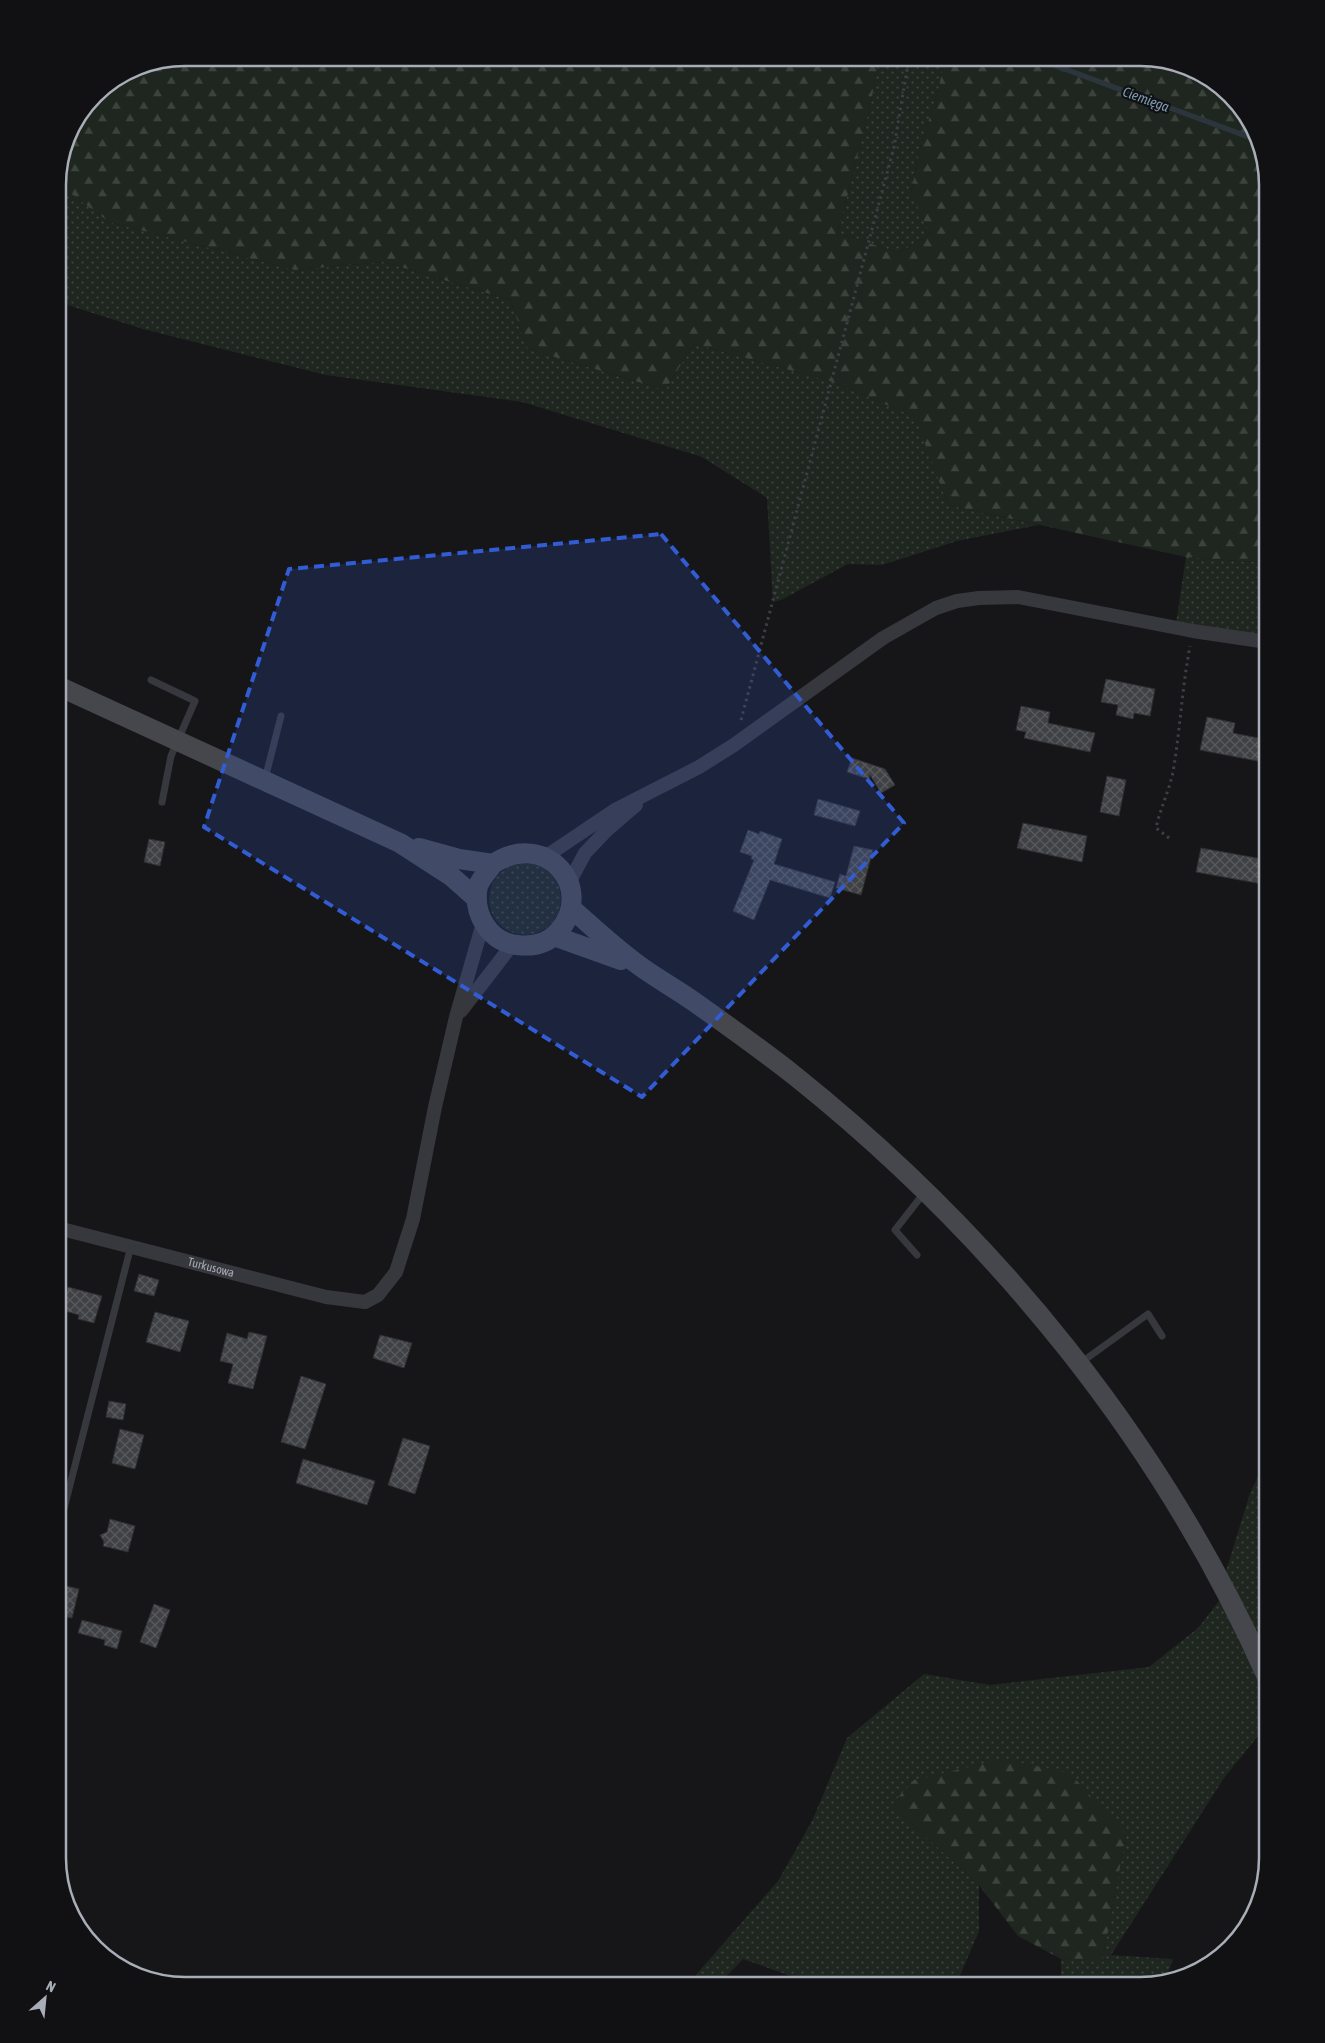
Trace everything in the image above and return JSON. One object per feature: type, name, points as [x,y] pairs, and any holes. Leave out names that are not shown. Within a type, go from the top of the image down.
[{"type":"main road","points":[[67,690],[400,843],[452,876],[476,899]]},
{"type":"main road","points":[[400,843],[459,859],[493,864]]},
{"type":"main road","points":[[518,852],[532,852],[545,857],[555,863],[569,883],[571,908],[564,925],[554,936],[541,944],[526,947],[512,945],[495,937],[483,923],[478,911],[476,899],[481,880],[493,864],[504,856],[518,852]]},
{"type":"main road","points":[[571,908],[599,934],[644,969],[691,999],[796,1076],[847,1119],[926,1191],[1021,1293],[1079,1364],[1124,1426],[1180,1512],[1239,1616],[1259,1658]]},
{"type":"main road","points":[[554,936],[644,969]]},
{"type":"street","points":[[545,857],[615,810],[699,767],[734,745],[883,638],[936,608],[957,601],[979,598],[1018,597],[1192,631],[1259,641]]},
{"type":"street","points":[[569,883],[586,853],[607,830],[652,792]]},
{"type":"street","points":[[456,1017],[483,923]]},
{"type":"street","points":[[456,1017],[512,945]]},
{"type":"street","name":"Turkusowa","points":[[66,1230],[326,1297],[365,1302],[378,1295],[396,1272],[404,1252],[456,1017]]},
{"type":"lane","points":[[151,680],[195,701],[171,756],[162,802]]},
{"type":"lane","points":[[265,780],[281,716]]},
{"type":"lane","points":[[918,1255],[895,1230],[926,1191]]},
{"type":"lane","points":[[66,1499],[130,1246]]},
{"type":"lane","points":[[1079,1364],[1148,1314],[1162,1336]]},
{"type":"path","points":[[734,745],[894,147],[908,67]]},
{"type":"path","points":[[1169,838],[1156,828],[1159,811],[1172,774],[1182,687],[1192,631]]},
{"type":"highlighted area","points":[[661,534],[904,823],[642,1097],[204,827],[289,569]]},
{"type":"green space","points":[[170,67],[877,67],[871,102],[838,233],[899,253],[930,234],[911,193],[919,151],[938,91],[943,67],[1147,67],[1178,73],[1206,86],[1239,119],[1252,147],[1258,170],[1259,562],[1186,557],[948,505],[915,417],[830,381],[694,344],[665,390],[528,349],[510,300],[384,262],[295,270],[109,222],[67,191],[67,170],[75,140],[86,119],[101,101],[119,86],[140,75]]},
{"type":"green space","points":[[877,67],[943,67],[938,91],[919,151],[911,192],[930,234],[899,253],[838,233],[871,102]]},
{"type":"green space","points":[[67,191],[109,222],[295,270],[384,262],[510,300],[528,349],[665,390],[694,344],[830,381],[916,417],[948,505],[1039,525],[957,541],[882,565],[848,564],[781,600],[773,602],[767,498],[702,457],[522,402],[326,375],[143,329],[67,305]]},
{"type":"green space","points":[[1186,557],[1259,562],[1259,640],[1176,623]]},
{"type":"green space","points":[[525,863],[539,866],[551,873],[558,885],[561,899],[558,913],[551,925],[539,932],[525,935],[511,932],[499,925],[492,913],[489,899],[492,885],[499,873],[511,866]]},
{"type":"green space","points":[[1259,1474],[1259,1735],[1224,1778],[1111,1955],[1173,1959],[1168,1973],[1140,1977],[1061,1977],[1061,1959],[1102,1962],[1126,1835],[891,1805],[979,1885],[979,1931],[959,1977],[793,1977],[743,1959],[726,1977],[694,1977],[778,1881],[812,1821],[847,1738],[924,1674],[990,1685],[1149,1667],[1198,1628],[1219,1601],[1222,1584],[1250,1493]]},
{"type":"green space","points":[[1003,1759],[1070,1773],[1126,1835],[1102,1963],[1061,1959],[1018,1936],[979,1885],[891,1805],[914,1780]]},
{"type":"building","points":[[1106,679],[1155,689],[1150,716],[1134,713],[1133,719],[1116,715],[1118,705],[1101,702]]},
{"type":"building","points":[[1021,706],[1050,712],[1048,723],[1095,733],[1090,752],[1024,738],[1026,732],[1016,730]]},
{"type":"building","points":[[1207,717],[1235,723],[1233,733],[1259,738],[1259,761],[1200,750]]},
{"type":"building","points":[[852,758],[885,769],[895,785],[881,793],[870,775],[869,779],[847,772]]},
{"type":"building","points":[[1107,776],[1126,780],[1119,816],[1100,812]]},
{"type":"building","points":[[818,799],[860,811],[855,826],[814,815]]},
{"type":"building","points":[[1023,823],[1087,836],[1082,862],[1017,848]]},
{"type":"building","points":[[748,830],[759,834],[760,831],[782,839],[774,864],[835,882],[830,898],[770,880],[754,920],[733,911],[754,860],[751,859],[752,856],[740,852]]},
{"type":"building","points":[[149,839],[165,842],[160,866],[144,862]]},
{"type":"building","points":[[854,846],[873,850],[861,895],[836,888],[840,874],[846,876]]},
{"type":"building","points":[[1201,848],[1259,858],[1259,883],[1196,872]]},
{"type":"building","points":[[139,1274],[159,1280],[154,1296],[134,1291]]},
{"type":"building","points":[[68,1287],[102,1296],[94,1323],[78,1319],[79,1315],[66,1311]]},
{"type":"building","points":[[155,1312],[189,1321],[180,1352],[146,1342]]},
{"type":"building","points":[[249,1332],[267,1336],[253,1389],[228,1383],[233,1364],[220,1361],[227,1333],[247,1339]]},
{"type":"building","points":[[380,1335],[412,1343],[404,1368],[373,1358]]},
{"type":"building","points":[[301,1376],[326,1384],[305,1449],[281,1442]]},
{"type":"building","points":[[109,1401],[126,1404],[123,1420],[106,1417]]},
{"type":"building","points":[[120,1429],[144,1435],[135,1469],[112,1463]]},
{"type":"building","points":[[403,1438],[430,1446],[415,1494],[388,1485]]},
{"type":"building","points":[[303,1459],[375,1481],[367,1505],[296,1483]]},
{"type":"building","points":[[110,1519],[135,1526],[128,1552],[103,1546],[104,1542],[100,1535],[107,1532]]},
{"type":"building","points":[[66,1586],[79,1589],[72,1618],[66,1617]]},
{"type":"building","points":[[154,1604],[170,1610],[156,1648],[140,1642]]},
{"type":"building","points":[[82,1620],[122,1631],[117,1649],[104,1645],[105,1640],[78,1633]]},
{"type":"waterway","name":"Ciemięga","points":[[1059,67],[1247,136]]}]
